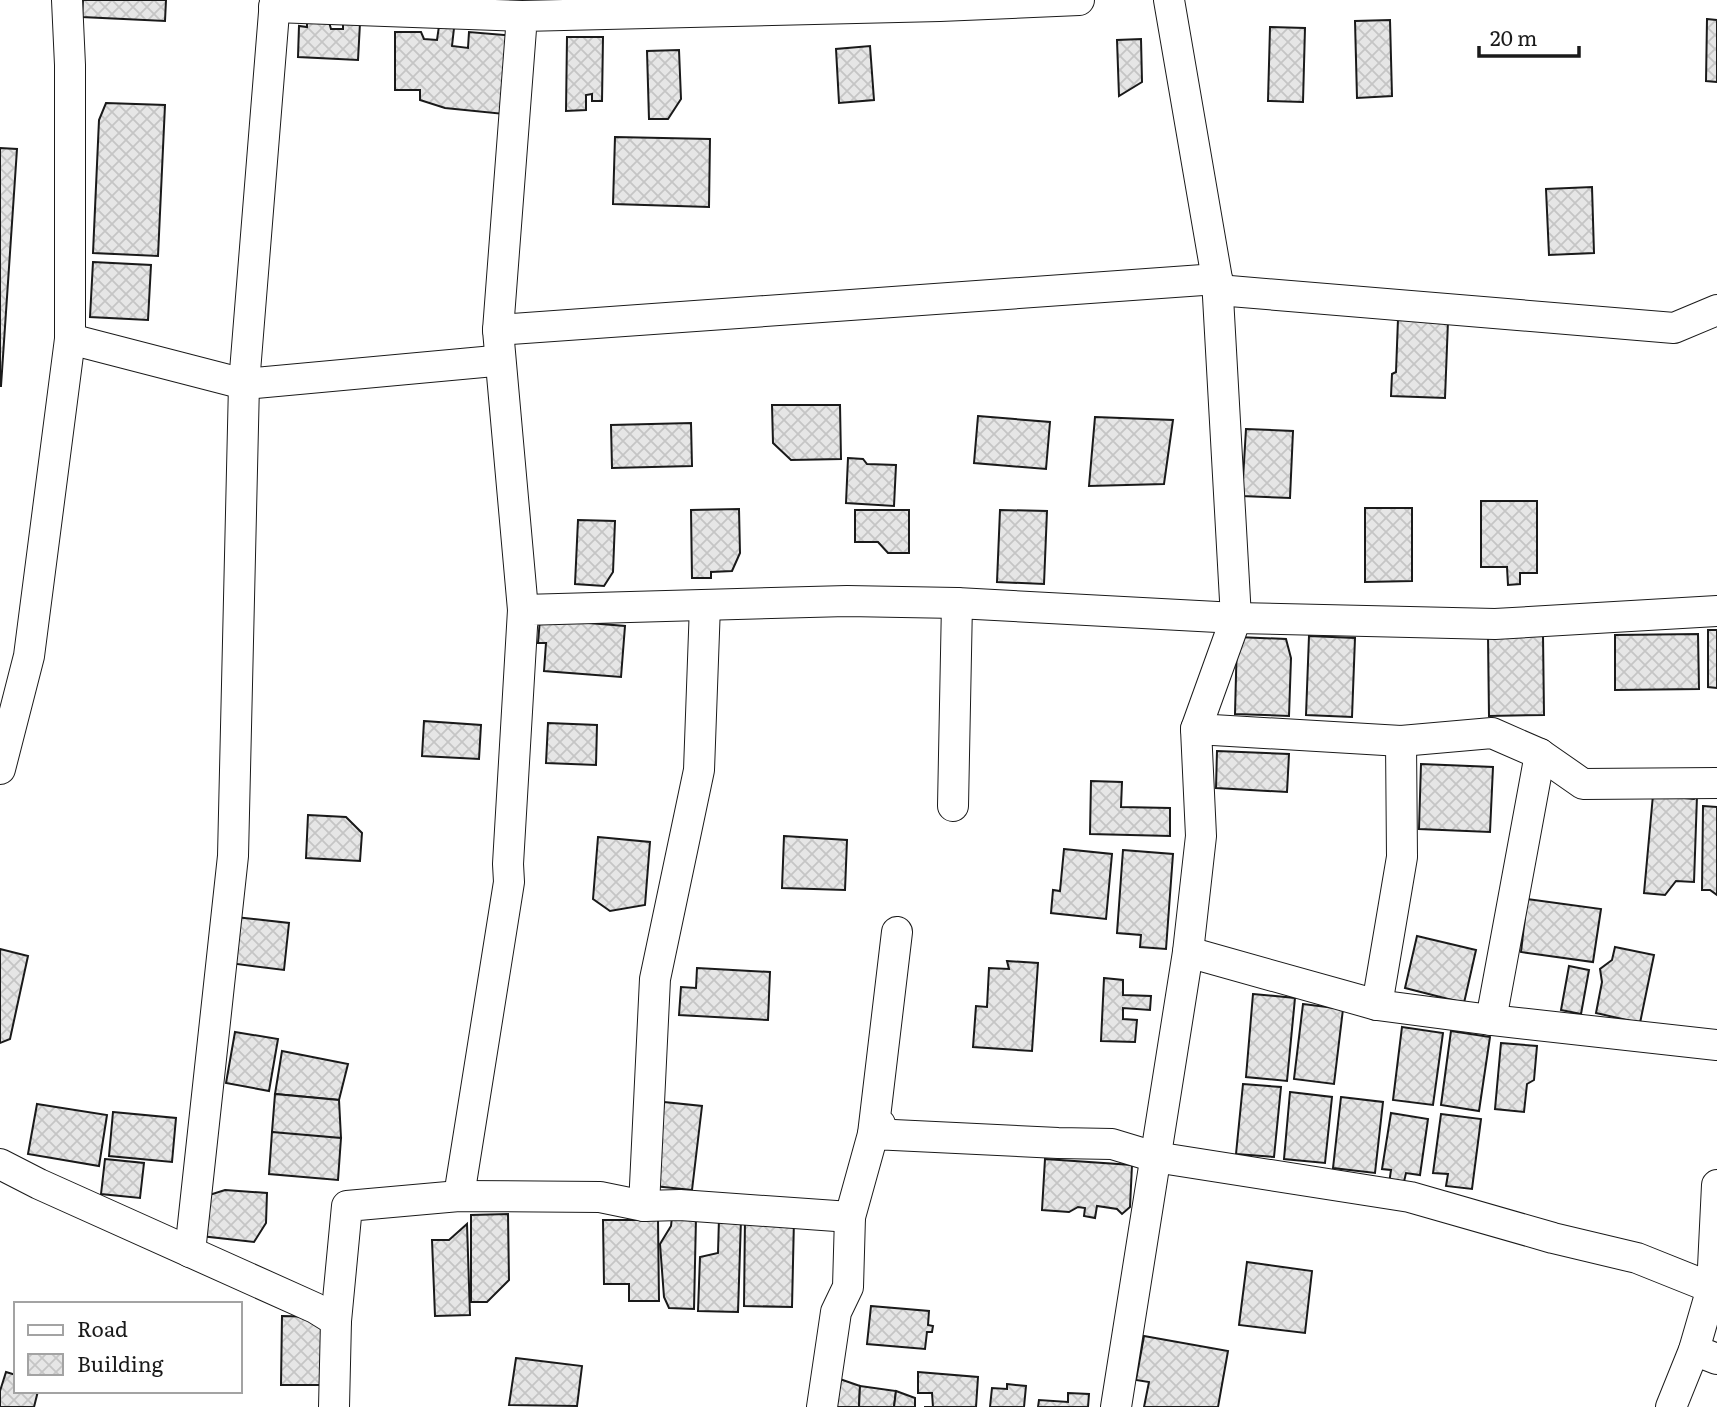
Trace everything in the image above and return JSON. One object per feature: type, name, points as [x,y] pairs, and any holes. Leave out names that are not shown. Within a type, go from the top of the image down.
[{"type":"street","points":[[0,769],[29,656],[70,340],[70,79],[67,0]]},
{"type":"street","points":[[190,1252],[233,856],[244,384],[274,4],[522,16],[1079,0]]},
{"type":"street","points":[[1116,1407],[1188,952],[1201,836],[1196,729],[1236,618],[1218,285],[1170,0]]},
{"type":"street","points":[[459,1196],[509,882],[523,610],[498,330],[522,16]]},
{"type":"street","points":[[498,330],[1218,285],[1674,328],[1717,310]]},
{"type":"street","points":[[70,340],[244,384],[494,361],[500,363]]},
{"type":"street","points":[[523,610],[847,601],[957,603],[1236,618],[1495,624],[1717,611]]},
{"type":"street","points":[[953,806],[957,603]]},
{"type":"street","points":[[644,1206],[655,979],[699,770],[705,605]]},
{"type":"street","points":[[1196,729],[1401,741],[1492,733],[1540,754],[1583,784],[1717,783]]},
{"type":"street","points":[[1377,1005],[1402,857],[1401,741]]},
{"type":"street","points":[[1492,1020],[1540,754]]},
{"type":"street","points":[[822,1407],[836,1312],[848,1287],[850,1217],[876,1129],[897,932]]},
{"type":"street","points":[[1188,952],[1377,1005],[1717,1045],[1717,1063]]},
{"type":"street","points":[[876,1129],[1058,1143],[1112,1144],[1154,1157],[1410,1197],[1553,1238],[1637,1258],[1712,1288]]},
{"type":"street","points":[[0,1164],[315,1308],[336,1321]]},
{"type":"street","points":[[1671,1407],[1705,1355],[1712,1288],[1717,1185]]},
{"type":"street","points":[[334,1407],[336,1321],[347,1206],[459,1196],[600,1197],[644,1206],[680,1205],[850,1217]]},
{"type":"building","points":[[83,0],[166,0],[165,21],[82,17]]},
{"type":"building","points":[[1707,19],[1717,20],[1717,82],[1706,81]]},
{"type":"building","points":[[1390,20],[1392,96],[1357,98],[1355,21]]},
{"type":"building","points":[[307,21],[329,22],[331,29],[343,29],[343,22],[360,23],[358,60],[298,57],[299,26],[307,27]]},
{"type":"building","points":[[439,26],[454,28],[452,46],[468,48],[469,32],[516,36],[504,114],[445,108],[420,100],[420,90],[395,90],[395,32],[421,32],[424,39],[437,40]]},
{"type":"building","points":[[1270,27],[1305,28],[1303,102],[1268,101]]},
{"type":"building","points":[[567,37],[603,37],[602,101],[592,101],[592,94],[586,95],[586,110],[566,111]]},
{"type":"building","points":[[1141,39],[1142,82],[1119,96],[1117,40]]},
{"type":"building","points":[[870,46],[874,100],[839,103],[836,49]]},
{"type":"building","points":[[679,50],[681,99],[668,119],[649,119],[647,51]]},
{"type":"building","points":[[106,103],[165,105],[158,256],[93,253],[99,120]]},
{"type":"building","points":[[615,137],[710,139],[709,207],[613,204]]},
{"type":"building","points":[[0,148],[17,149],[1,386],[0,386]]},
{"type":"building","points":[[1592,187],[1594,253],[1549,255],[1546,189]]},
{"type":"building","points":[[93,262],[151,265],[148,320],[90,317]]},
{"type":"building","points":[[1398,319],[1448,321],[1445,398],[1391,396],[1392,374],[1396,372]]},
{"type":"building","points":[[772,405],[840,405],[841,459],[791,460],[773,443]]},
{"type":"building","points":[[978,416],[1050,422],[1046,469],[974,463]]},
{"type":"building","points":[[1095,417],[1173,420],[1164,484],[1089,486]]},
{"type":"building","points":[[691,423],[692,466],[612,468],[611,425]]},
{"type":"building","points":[[1246,429],[1293,431],[1290,498],[1242,496]]},
{"type":"building","points":[[848,458],[863,459],[867,464],[896,465],[894,506],[846,503]]},
{"type":"building","points":[[1481,501],[1537,501],[1537,573],[1520,573],[1520,584],[1508,585],[1507,567],[1481,567]]},
{"type":"building","points":[[1365,508],[1412,508],[1412,581],[1365,582]]},
{"type":"building","points":[[739,509],[740,553],[732,571],[711,572],[711,578],[692,578],[691,510]]},
{"type":"building","points":[[855,510],[909,510],[909,553],[888,553],[878,542],[855,542]]},
{"type":"building","points":[[1000,510],[1047,511],[1044,584],[997,582]]},
{"type":"building","points":[[578,520],[615,521],[613,572],[604,586],[575,584]]},
{"type":"building","points":[[540,619],[625,626],[621,677],[544,671],[546,643],[538,643]]},
{"type":"building","points":[[1708,630],[1717,630],[1717,688],[1708,687]]},
{"type":"building","points":[[1698,634],[1699,689],[1615,690],[1615,635]]},
{"type":"building","points":[[1543,635],[1544,715],[1489,716],[1488,636]]},
{"type":"building","points":[[1309,636],[1355,638],[1352,717],[1306,715]]},
{"type":"building","points":[[1237,637],[1286,639],[1291,658],[1289,716],[1235,714]]},
{"type":"building","points":[[424,721],[481,725],[479,759],[422,756]]},
{"type":"building","points":[[548,723],[597,725],[596,765],[546,763]]},
{"type":"building","points":[[1217,751],[1289,754],[1287,792],[1216,788]]},
{"type":"building","points":[[1421,764],[1493,767],[1490,832],[1419,829]]},
{"type":"building","points":[[1091,781],[1122,782],[1121,807],[1170,808],[1170,836],[1090,834]]},
{"type":"building","points":[[1653,795],[1694,799],[1697,796],[1694,882],[1676,881],[1665,895],[1644,893]]},
{"type":"building","points":[[1703,806],[1717,807],[1717,895],[1710,890],[1702,890]]},
{"type":"building","points":[[308,815],[346,817],[362,833],[360,861],[306,858]]},
{"type":"building","points":[[784,836],[847,840],[845,890],[782,888]]},
{"type":"building","points":[[598,837],[650,842],[645,905],[610,911],[593,899]]},
{"type":"building","points":[[1064,849],[1112,854],[1106,919],[1051,913],[1053,890],[1060,891]]},
{"type":"building","points":[[1123,850],[1173,854],[1166,949],[1140,947],[1141,935],[1117,933]]},
{"type":"building","points":[[1527,899],[1601,909],[1593,962],[1521,952]]},
{"type":"building","points":[[235,917],[289,923],[284,970],[229,963]]},
{"type":"building","points":[[1417,936],[1476,950],[1464,1003],[1405,988]]},
{"type":"building","points":[[1615,947],[1654,955],[1640,1023],[1596,1013],[1602,982],[1600,969],[1612,960]]},
{"type":"building","points":[[0,949],[28,956],[10,1039],[0,1043]]},
{"type":"building","points":[[1007,961],[1038,963],[1032,1051],[973,1047],[976,1006],[987,1007],[989,968],[1009,969]]},
{"type":"building","points":[[1569,966],[1589,970],[1581,1014],[1561,1010]]},
{"type":"building","points":[[697,968],[770,972],[768,1020],[679,1015],[681,987],[696,988]]},
{"type":"building","points":[[1104,978],[1123,980],[1123,995],[1151,996],[1150,1010],[1123,1008],[1123,1019],[1137,1020],[1135,1042],[1101,1041]]},
{"type":"building","points":[[1253,994],[1295,998],[1287,1081],[1246,1077]]},
{"type":"building","points":[[1303,1004],[1343,1009],[1334,1084],[1294,1079]]},
{"type":"building","points":[[1402,1027],[1443,1033],[1433,1105],[1393,1100]]},
{"type":"building","points":[[1451,1031],[1490,1037],[1479,1111],[1441,1105]]},
{"type":"building","points":[[235,1032],[278,1039],[269,1091],[226,1083]]},
{"type":"building","points":[[1501,1043],[1537,1046],[1534,1080],[1527,1084],[1524,1112],[1495,1109]]},
{"type":"building","points":[[282,1051],[348,1064],[339,1100],[275,1094]]},
{"type":"building","points":[[1243,1084],[1281,1087],[1274,1157],[1236,1154]]},
{"type":"building","points":[[1290,1092],[1332,1097],[1325,1163],[1284,1159]]},
{"type":"building","points":[[275,1094],[339,1100],[341,1138],[304,1140],[272,1132]]},
{"type":"building","points":[[1341,1097],[1383,1102],[1375,1173],[1333,1168]]},
{"type":"building","points":[[664,1102],[702,1106],[692,1190],[654,1186]]},
{"type":"building","points":[[37,1104],[107,1115],[99,1166],[28,1154]]},
{"type":"building","points":[[113,1112],[176,1118],[172,1162],[109,1156]]},
{"type":"building","points":[[1391,1113],[1428,1119],[1420,1175],[1406,1173],[1403,1186],[1389,1184],[1391,1170],[1382,1169]]},
{"type":"building","points":[[1441,1114],[1481,1119],[1472,1189],[1446,1186],[1448,1174],[1433,1173]]},
{"type":"building","points":[[272,1132],[341,1138],[338,1180],[269,1174]]},
{"type":"building","points":[[105,1159],[144,1163],[140,1198],[101,1194]]},
{"type":"building","points":[[1045,1159],[1132,1165],[1130,1207],[1122,1214],[1117,1209],[1097,1206],[1095,1218],[1084,1216],[1085,1208],[1078,1207],[1069,1212],[1042,1210]]},
{"type":"building","points":[[225,1190],[267,1193],[266,1223],[254,1242],[201,1236],[206,1196]]},
{"type":"building","points":[[508,1214],[509,1280],[487,1302],[471,1302],[471,1215]]},
{"type":"building","points":[[672,1217],[696,1218],[694,1309],[669,1308],[664,1297],[660,1244],[671,1226]]},
{"type":"building","points":[[719,1218],[741,1219],[738,1312],[698,1311],[700,1257],[718,1253]]},
{"type":"building","points":[[745,1218],[794,1219],[792,1307],[744,1306]]},
{"type":"building","points":[[603,1220],[658,1220],[659,1301],[629,1301],[629,1284],[604,1284]]},
{"type":"building","points":[[467,1224],[470,1315],[435,1316],[432,1240],[449,1240]]},
{"type":"building","points":[[1247,1262],[1312,1271],[1305,1333],[1239,1325]]},
{"type":"building","points":[[871,1306],[929,1311],[928,1325],[933,1326],[932,1332],[927,1332],[925,1349],[867,1344]]},
{"type":"building","points":[[282,1316],[322,1317],[322,1385],[281,1385]]},
{"type":"building","points":[[1144,1336],[1228,1351],[1218,1407],[1144,1407],[1149,1382],[1136,1380]]},
{"type":"building","points":[[516,1358],[582,1366],[577,1406],[509,1405]]},
{"type":"building","points":[[6,1372],[14,1374],[14,1393],[38,1393],[34,1407],[0,1407],[0,1391]]},
{"type":"building","points":[[918,1372],[978,1377],[976,1407],[933,1407],[932,1393],[918,1393]]},
{"type":"building","points":[[834,1377],[860,1386],[859,1407],[832,1407]]},
{"type":"building","points":[[1007,1384],[1026,1386],[1024,1407],[990,1407],[992,1388],[1007,1389]]},
{"type":"building","points":[[860,1386],[896,1391],[894,1407],[859,1407]]},
{"type":"building","points":[[896,1391],[915,1398],[915,1407],[894,1407]]},
{"type":"building","points":[[1068,1393],[1089,1394],[1088,1407],[1038,1407],[1039,1400],[1068,1402]]}]
